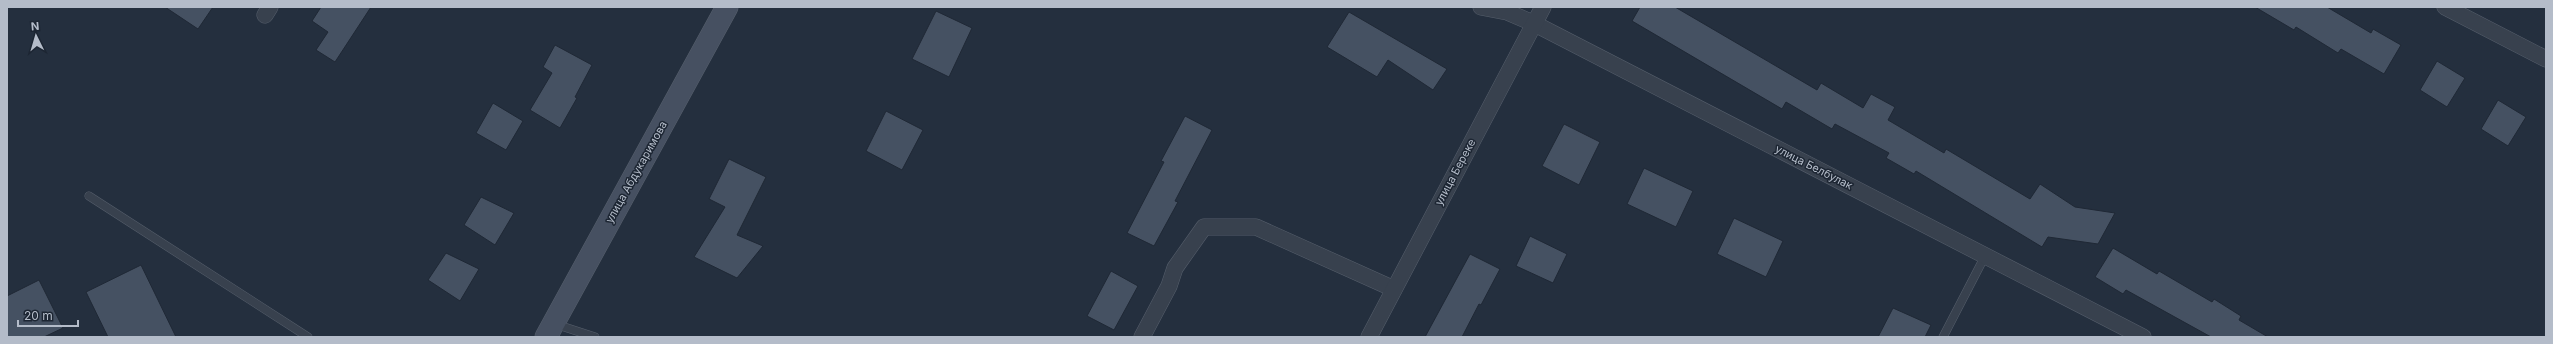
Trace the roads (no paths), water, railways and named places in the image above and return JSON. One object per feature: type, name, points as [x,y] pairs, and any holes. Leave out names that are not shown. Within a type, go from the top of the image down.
[{"type":"main road","name":"улица Абдукаримова","points":[[550,330],[726,7]]},
{"type":"street","name":"улица Белбулак","points":[[1481,7],[1506,12],[1533,23],[2143,337]]},
{"type":"street","name":"улица Береке","points":[[1369,337],[1542,7]]},
{"type":"street","points":[[2445,7],[2546,59]]},
{"type":"street","points":[[1142,337],[1169,286],[1175,268],[1204,227],[1256,227],[1394,289]]},
{"type":"lane","points":[[88,196],[308,337]]},
{"type":"lane","points":[[1943,337],[1985,256]]},
{"type":"lane","points":[[550,330],[595,337]]}]
